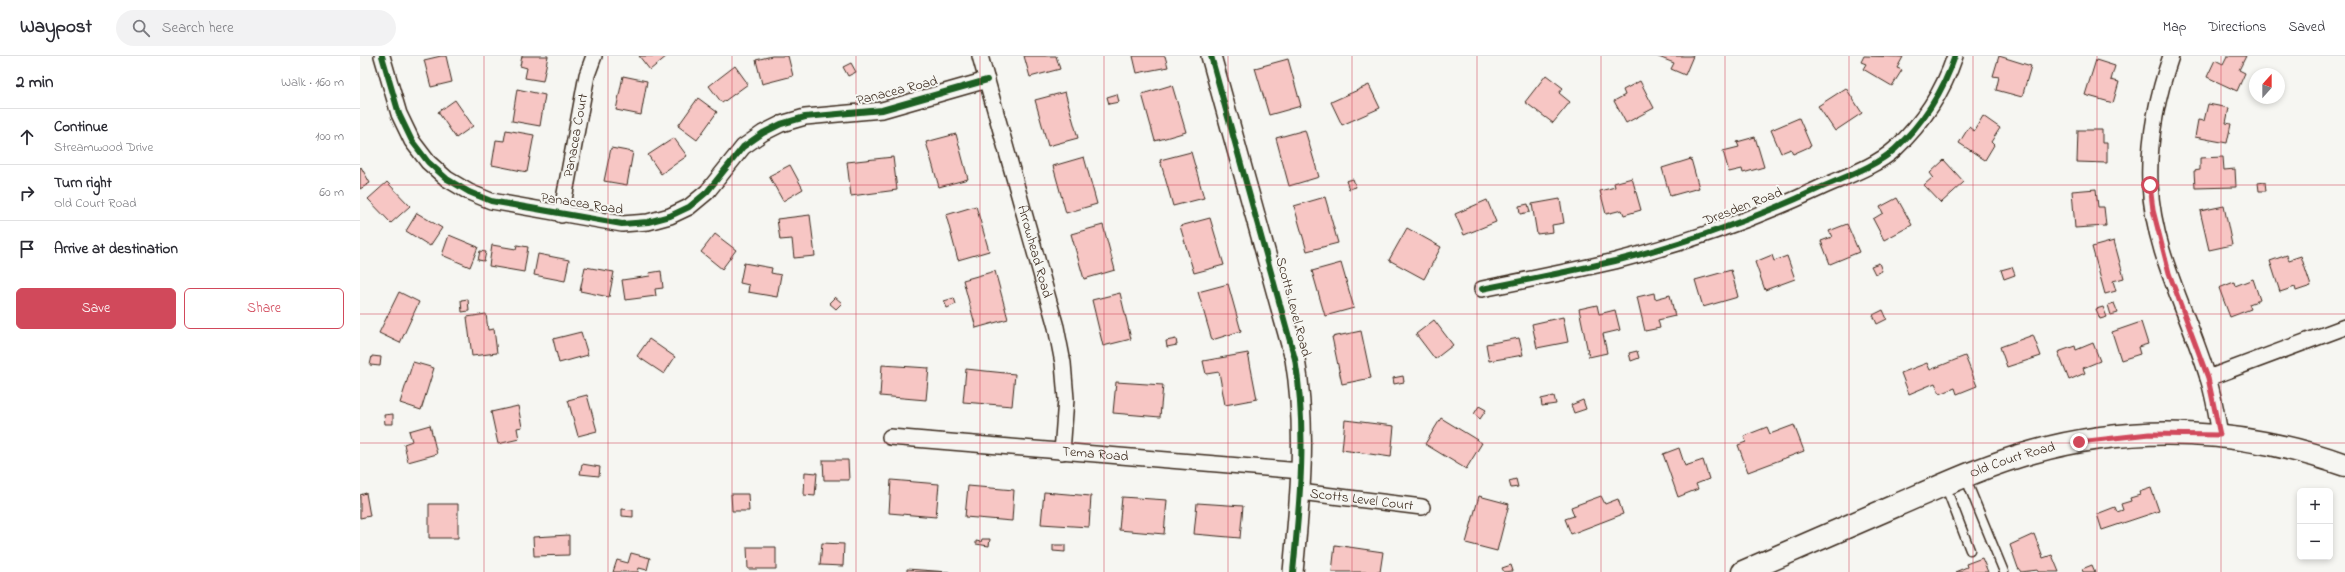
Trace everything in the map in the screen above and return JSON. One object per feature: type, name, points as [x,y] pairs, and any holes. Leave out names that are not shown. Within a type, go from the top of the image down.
[{"type":"main road","name":"Old Court Road","points":[[1743,572],[1955,480],[2033,452],[2079,442],[2149,434],[2220,435],[2285,446],[2345,465]]},
{"type":"street","name":"Panacea Road","points":[[382,56],[399,114],[412,141],[428,162],[447,179],[469,192],[491,201],[561,215],[622,224],[648,222],[670,216],[689,207],[707,192],[743,147],[763,133],[781,124],[805,117],[882,110],[987,80]]},
{"type":"street","name":"Panacea Court","points":[[561,215],[587,75],[594,56]]},
{"type":"street","name":"Arrowhead Road","points":[[980,56],[1056,327],[1063,363],[1066,399],[1062,452]]},
{"type":"street","name":"Scotts Level Road","points":[[1211,56],[1295,359],[1302,409],[1300,492],[1293,572]]},
{"type":"street","name":"Dresden Road","points":[[1482,289],[1616,260],[1696,237],[1770,211],[1850,175],[1894,150],[1928,112],[1940,92],[1955,56]]},
{"type":"street","points":[[2171,56],[2156,107],[2150,157],[2150,185],[2153,210],[2169,273],[2208,378],[2220,435]]},
{"type":"street","points":[[2208,378],[2345,327]]},
{"type":"street","name":"Tema Road","points":[[890,437],[1301,471]]},
{"type":"street","name":"Scotts Level Court","points":[[1300,492],[1422,507]]},
{"type":"lane","points":[[1955,480],[1970,550]]},
{"type":"lane","points":[[1955,480],[2004,572]]},
{"type":"building","points":[[446,56],[452,82],[431,87],[424,60]]},
{"type":"building","points":[[522,56],[548,56],[543,81],[525,78],[527,68],[520,66]]},
{"type":"building","points":[[639,56],[667,56],[650,70]]},
{"type":"building","points":[[772,56],[788,56],[793,76],[762,84],[756,60]]},
{"type":"building","points":[[1024,56],[1056,56],[1060,69],[1030,77]]},
{"type":"building","points":[[1133,56],[1165,56],[1168,67],[1137,73]]},
{"type":"building","points":[[1656,56],[1693,56],[1685,75],[1671,69],[1674,63]]},
{"type":"building","points":[[1864,56],[1903,57],[1897,68],[1902,70],[1892,86],[1863,69],[1866,64],[1861,62]]},
{"type":"building","points":[[1999,56],[2031,66],[2022,97],[1996,90],[1999,77],[1993,76]]},
{"type":"building","points":[[2227,56],[2246,56],[2239,70],[2245,73],[2237,91],[2207,77],[2215,60],[2223,64]]},
{"type":"building","points":[[1288,59],[1301,106],[1269,115],[1255,68]]},
{"type":"building","points":[[2096,60],[2115,66],[2111,80],[2119,82],[2113,103],[2085,95]]},
{"type":"building","points":[[851,63],[856,72],[848,76],[843,67]]},
{"type":"building","points":[[735,66],[748,84],[722,103],[709,86]]},
{"type":"building","points":[[1546,75],[1563,88],[1559,93],[1570,102],[1553,123],[1525,102]]},
{"type":"building","points":[[623,76],[647,81],[641,115],[616,110]]},
{"type":"building","points":[[1640,81],[1654,108],[1626,123],[1614,101],[1625,95],[1623,90]]},
{"type":"building","points":[[1172,85],[1186,132],[1155,141],[1142,94]]},
{"type":"building","points":[[1369,85],[1380,108],[1342,125],[1331,102]]},
{"type":"building","points":[[1846,88],[1862,113],[1835,131],[1818,106]]},
{"type":"building","points":[[517,89],[545,95],[540,126],[512,121]]},
{"type":"building","points":[[1065,92],[1078,138],[1048,146],[1035,100]]},
{"type":"building","points":[[1117,94],[1119,102],[1109,104],[1107,97]]},
{"type":"building","points":[[698,98],[717,112],[697,140],[678,126]]},
{"type":"building","points":[[455,100],[473,126],[456,138],[438,112]]},
{"type":"building","points":[[2208,104],[2229,108],[2226,123],[2231,124],[2227,143],[2195,137],[2198,120],[2204,121]]},
{"type":"building","points":[[1983,116],[2000,128],[1991,142],[1994,145],[1985,160],[1959,143],[1969,127],[1974,131]]},
{"type":"building","points":[[1799,118],[1811,146],[1793,154],[1791,149],[1781,153],[1771,130]]},
{"type":"building","points":[[506,130],[534,135],[527,172],[492,165],[496,140],[504,141]]},
{"type":"building","points":[[1305,130],[1319,177],[1289,186],[1276,138]]},
{"type":"building","points":[[2078,130],[2102,130],[2102,143],[2107,143],[2107,163],[2077,162]]},
{"type":"building","points":[[956,134],[968,179],[939,187],[926,142]]},
{"type":"building","points":[[1755,137],[1764,167],[1743,173],[1742,169],[1729,172],[1723,151],[1739,147],[1737,142]]},
{"type":"building","points":[[674,138],[687,156],[661,174],[648,155]]},
{"type":"building","points":[[611,148],[633,152],[627,185],[604,181]]},
{"type":"building","points":[[1191,152],[1204,198],[1173,206],[1160,160]]},
{"type":"building","points":[[893,157],[897,190],[851,196],[847,162]]},
{"type":"building","points":[[1084,157],[1097,204],[1066,213],[1053,166]]},
{"type":"building","points":[[2223,157],[2224,170],[2235,169],[2236,187],[2195,188],[2194,171],[2200,170],[2200,158]]},
{"type":"building","points":[[1691,159],[1699,188],[1670,196],[1662,168]]},
{"type":"building","points":[[1944,160],[1964,182],[1941,203],[1924,185],[1933,177],[1930,173]]},
{"type":"building","points":[[790,165],[803,189],[783,201],[769,176]]},
{"type":"building","points":[[361,167],[370,183],[360,189],[360,168]]},
{"type":"building","points":[[1632,178],[1641,210],[1624,215],[1622,210],[1606,214],[1600,191],[1615,187],[1614,183]]},
{"type":"building","points":[[1353,179],[1356,187],[1349,189],[1346,181]]},
{"type":"building","points":[[387,182],[410,206],[391,223],[368,199]]},
{"type":"building","points":[[2265,182],[2266,191],[2259,191],[2258,183]]},
{"type":"building","points":[[2096,189],[2098,207],[2104,207],[2106,226],[2075,228],[2072,191]]},
{"type":"building","points":[[1325,197],[1338,243],[1307,251],[1294,206]]},
{"type":"building","points":[[1897,198],[1912,225],[1884,240],[1873,219],[1883,213],[1880,207]]},
{"type":"building","points":[[1560,199],[1564,223],[1552,225],[1553,232],[1537,234],[1532,204]]},
{"type":"building","points":[[1487,200],[1496,222],[1464,235],[1455,214]]},
{"type":"building","points":[[1528,204],[1530,212],[1520,214],[1519,206]]},
{"type":"building","points":[[976,206],[989,251],[958,260],[946,215]]},
{"type":"building","points":[[2224,206],[2232,245],[2209,250],[2200,211]]},
{"type":"building","points":[[417,213],[442,228],[430,246],[406,231]]},
{"type":"building","points":[[810,215],[815,256],[794,258],[792,239],[780,240],[777,219]]},
{"type":"building","points":[[1210,218],[1224,265],[1194,273],[1180,226]]},
{"type":"building","points":[[1847,224],[1859,252],[1830,264],[1821,241],[1832,237],[1829,231]]},
{"type":"building","points":[[1103,225],[1115,270],[1084,279],[1071,234]]},
{"type":"building","points":[[1407,228],[1441,247],[1424,279],[1389,260]]},
{"type":"building","points":[[715,234],[736,250],[722,269],[701,252]]},
{"type":"building","points":[[449,235],[478,247],[470,267],[442,255]]},
{"type":"building","points":[[2114,241],[2124,278],[2113,281],[2116,291],[2105,294],[2092,247]]},
{"type":"building","points":[[492,245],[516,249],[517,245],[528,247],[524,272],[489,266]]},
{"type":"building","points":[[480,251],[486,252],[484,261],[478,260]]},
{"type":"building","points":[[538,254],[569,260],[565,281],[534,275]]},
{"type":"building","points":[[1772,255],[1774,261],[1787,256],[1795,279],[1765,290],[1755,262]]},
{"type":"building","points":[[2287,255],[2289,260],[2301,256],[2311,286],[2296,291],[2295,287],[2280,292],[2270,261]]},
{"type":"building","points":[[744,263],[772,268],[771,273],[781,275],[777,297],[748,292],[749,285],[740,283]]},
{"type":"building","points":[[1341,263],[1354,308],[1325,316],[1312,271]]},
{"type":"building","points":[[1879,263],[1882,271],[1875,274],[1871,266]]},
{"type":"building","points":[[585,267],[614,272],[609,297],[580,291]]},
{"type":"building","points":[[2012,267],[2015,275],[2004,279],[2001,270]]},
{"type":"building","points":[[1731,270],[1738,297],[1703,307],[1695,280]]},
{"type":"building","points":[[661,271],[663,288],[655,289],[656,296],[625,300],[622,280],[650,276],[649,273]]},
{"type":"building","points":[[995,271],[1008,319],[976,328],[963,280]]},
{"type":"building","points":[[2253,279],[2260,300],[2249,304],[2251,309],[2230,317],[2219,288],[2234,282],[2235,286]]},
{"type":"building","points":[[1228,284],[1241,331],[1212,340],[1198,292]]},
{"type":"building","points":[[399,292],[419,302],[400,343],[379,333]]},
{"type":"building","points":[[1120,293],[1131,339],[1103,346],[1092,300]]},
{"type":"building","points":[[1654,293],[1655,299],[1670,295],[1675,316],[1658,320],[1660,328],[1645,331],[1637,297]]},
{"type":"building","points":[[835,297],[842,303],[836,309],[829,303]]},
{"type":"building","points":[[954,298],[956,304],[947,308],[944,301]]},
{"type":"building","points":[[468,299],[469,311],[462,312],[461,300]]},
{"type":"building","points":[[2114,303],[2118,313],[2111,315],[2108,305]]},
{"type":"building","points":[[1597,305],[1599,314],[1615,310],[1620,330],[1603,334],[1607,353],[1589,357],[1579,309]]},
{"type":"building","points":[[2103,307],[2107,317],[2100,319],[2096,309]]},
{"type":"building","points":[[1883,310],[1887,319],[1877,324],[1873,315]]},
{"type":"building","points":[[486,314],[488,330],[494,329],[497,353],[472,356],[467,317]]},
{"type":"building","points":[[1563,317],[1568,342],[1537,348],[1532,324]]},
{"type":"building","points":[[1434,320],[1453,345],[1435,359],[1416,334]]},
{"type":"building","points":[[2141,322],[2148,344],[2138,347],[2140,354],[2121,360],[2112,332]]},
{"type":"building","points":[[1361,331],[1371,378],[1342,384],[1332,337]]},
{"type":"building","points":[[581,332],[588,355],[559,363],[553,339]]},
{"type":"building","points":[[2033,335],[2041,356],[2007,367],[2000,347]]},
{"type":"building","points":[[1519,338],[1523,355],[1489,361],[1486,344]]},
{"type":"building","points":[[649,339],[675,357],[664,374],[637,356]]},
{"type":"building","points":[[1176,339],[1177,345],[1167,347],[1166,341]]},
{"type":"building","points":[[2093,343],[2100,361],[2083,368],[2085,373],[2069,380],[2058,352],[2075,346],[2076,350]]},
{"type":"building","points":[[1637,351],[1639,358],[1631,361],[1629,353]]},
{"type":"building","points":[[1248,353],[1257,399],[1225,405],[1219,372],[1206,374],[1203,361]]},
{"type":"building","points":[[372,356],[381,357],[380,366],[370,365]]},
{"type":"building","points":[[1965,356],[1977,386],[1957,394],[1955,388],[1940,394],[1935,383],[1909,394],[1901,373],[1927,363],[1930,370]]},
{"type":"building","points":[[413,362],[434,368],[421,410],[400,403]]},
{"type":"building","points":[[882,365],[929,368],[926,400],[880,396]]},
{"type":"building","points":[[966,369],[1015,374],[1012,406],[963,402]]},
{"type":"building","points":[[1403,376],[1404,382],[1394,384],[1393,378]]},
{"type":"building","points":[[1116,382],[1163,385],[1160,417],[1113,413]]},
{"type":"building","points":[[587,395],[597,431],[578,436],[568,400]]},
{"type":"building","points":[[1554,396],[1556,404],[1542,406],[1541,399]]},
{"type":"building","points":[[1583,400],[1586,409],[1574,413],[1571,405]]},
{"type":"building","points":[[518,406],[522,427],[517,428],[519,439],[498,444],[491,412]]},
{"type":"building","points":[[1479,406],[1486,410],[1480,419],[1474,414]]},
{"type":"building","points":[[393,414],[393,424],[385,424],[384,415]]},
{"type":"building","points":[[1441,418],[1482,443],[1466,469],[1425,444]]},
{"type":"building","points":[[1345,420],[1394,426],[1391,457],[1342,450]]},
{"type":"building","points":[[430,425],[437,454],[408,462],[404,444],[412,441],[409,431]]},
{"type":"building","points":[[1794,425],[1804,451],[1748,472],[1738,445],[1746,442],[1744,436],[1767,427],[1770,434]]},
{"type":"building","points":[[1679,448],[1685,466],[1703,460],[1709,479],[1696,484],[1698,489],[1678,497],[1663,454]]},
{"type":"building","points":[[823,460],[848,460],[849,480],[824,480]]},
{"type":"building","points":[[582,464],[600,467],[599,476],[580,474]]},
{"type":"building","points":[[805,472],[817,473],[815,496],[804,495]]},
{"type":"building","points":[[1516,479],[1518,487],[1511,488],[1509,481]]},
{"type":"building","points":[[891,480],[939,484],[936,517],[889,513]]},
{"type":"building","points":[[968,486],[1014,490],[1012,521],[965,517]]},
{"type":"building","points":[[2151,488],[2159,511],[2102,530],[2097,514],[2115,507],[2117,512],[2123,510],[2121,504],[2131,501],[2130,498],[2140,495],[2139,492]]},
{"type":"building","points":[[1044,492],[1091,496],[1089,527],[1041,524]]},
{"type":"building","points":[[366,493],[370,516],[360,518],[360,495]]},
{"type":"building","points":[[731,494],[748,494],[749,511],[732,511]]},
{"type":"building","points":[[1479,496],[1509,504],[1497,551],[1466,543]]},
{"type":"building","points":[[1601,496],[1605,504],[1618,499],[1623,514],[1571,534],[1565,519],[1574,516],[1571,507]]},
{"type":"building","points":[[1122,497],[1167,500],[1164,534],[1119,530]]},
{"type":"building","points":[[1197,503],[1243,506],[1240,538],[1194,534]]},
{"type":"building","points":[[429,504],[458,504],[458,538],[429,538]]},
{"type":"building","points":[[622,509],[633,510],[633,517],[622,516]]},
{"type":"building","points":[[2034,534],[2043,558],[2052,555],[2059,572],[2038,572],[2038,570],[2021,572],[2018,568],[2010,545]]},
{"type":"building","points":[[569,535],[569,555],[534,556],[533,537]]},
{"type":"building","points":[[982,539],[990,539],[989,546],[976,544],[976,541],[981,542]]},
{"type":"building","points":[[822,543],[844,544],[843,566],[820,565]]},
{"type":"building","points":[[1053,545],[1065,545],[1065,552],[1053,551]]},
{"type":"building","points":[[1335,545],[1383,552],[1380,572],[1332,572]]},
{"type":"building","points":[[747,547],[776,547],[776,569],[748,569]]},
{"type":"building","points":[[631,553],[650,558],[647,570],[639,568],[638,572],[613,572],[617,560],[628,563]]},
{"type":"building","points":[[1982,558],[1988,572],[1955,572],[1967,567],[1966,564]]},
{"type":"building","points":[[1511,565],[1513,571],[1504,572],[1502,568]]},
{"type":"building","points":[[2092,565],[2095,572],[2083,572],[2082,569]]},
{"type":"building","points":[[907,569],[949,572],[907,572]]},
{"type":"cycle path","points":[[382,56],[399,114],[412,141],[428,162],[447,179],[469,192],[491,201],[622,224],[648,222],[670,216],[689,207],[707,192],[743,147],[763,133],[781,124],[805,117],[882,110],[987,80]]},
{"type":"cycle path","points":[[1211,56],[1295,359],[1301,412],[1301,465],[1293,572]]},
{"type":"cycle path","points":[[1482,289],[1615,261],[1694,238],[1745,220],[1849,176],[1887,155],[1895,149],[1914,129],[1923,118],[1938,94],[1955,56]]},
{"type":"route","points":[[2079,442],[2126,435],[2174,433],[2220,435],[2208,378],[2169,273],[2153,210],[2150,185]]}]
